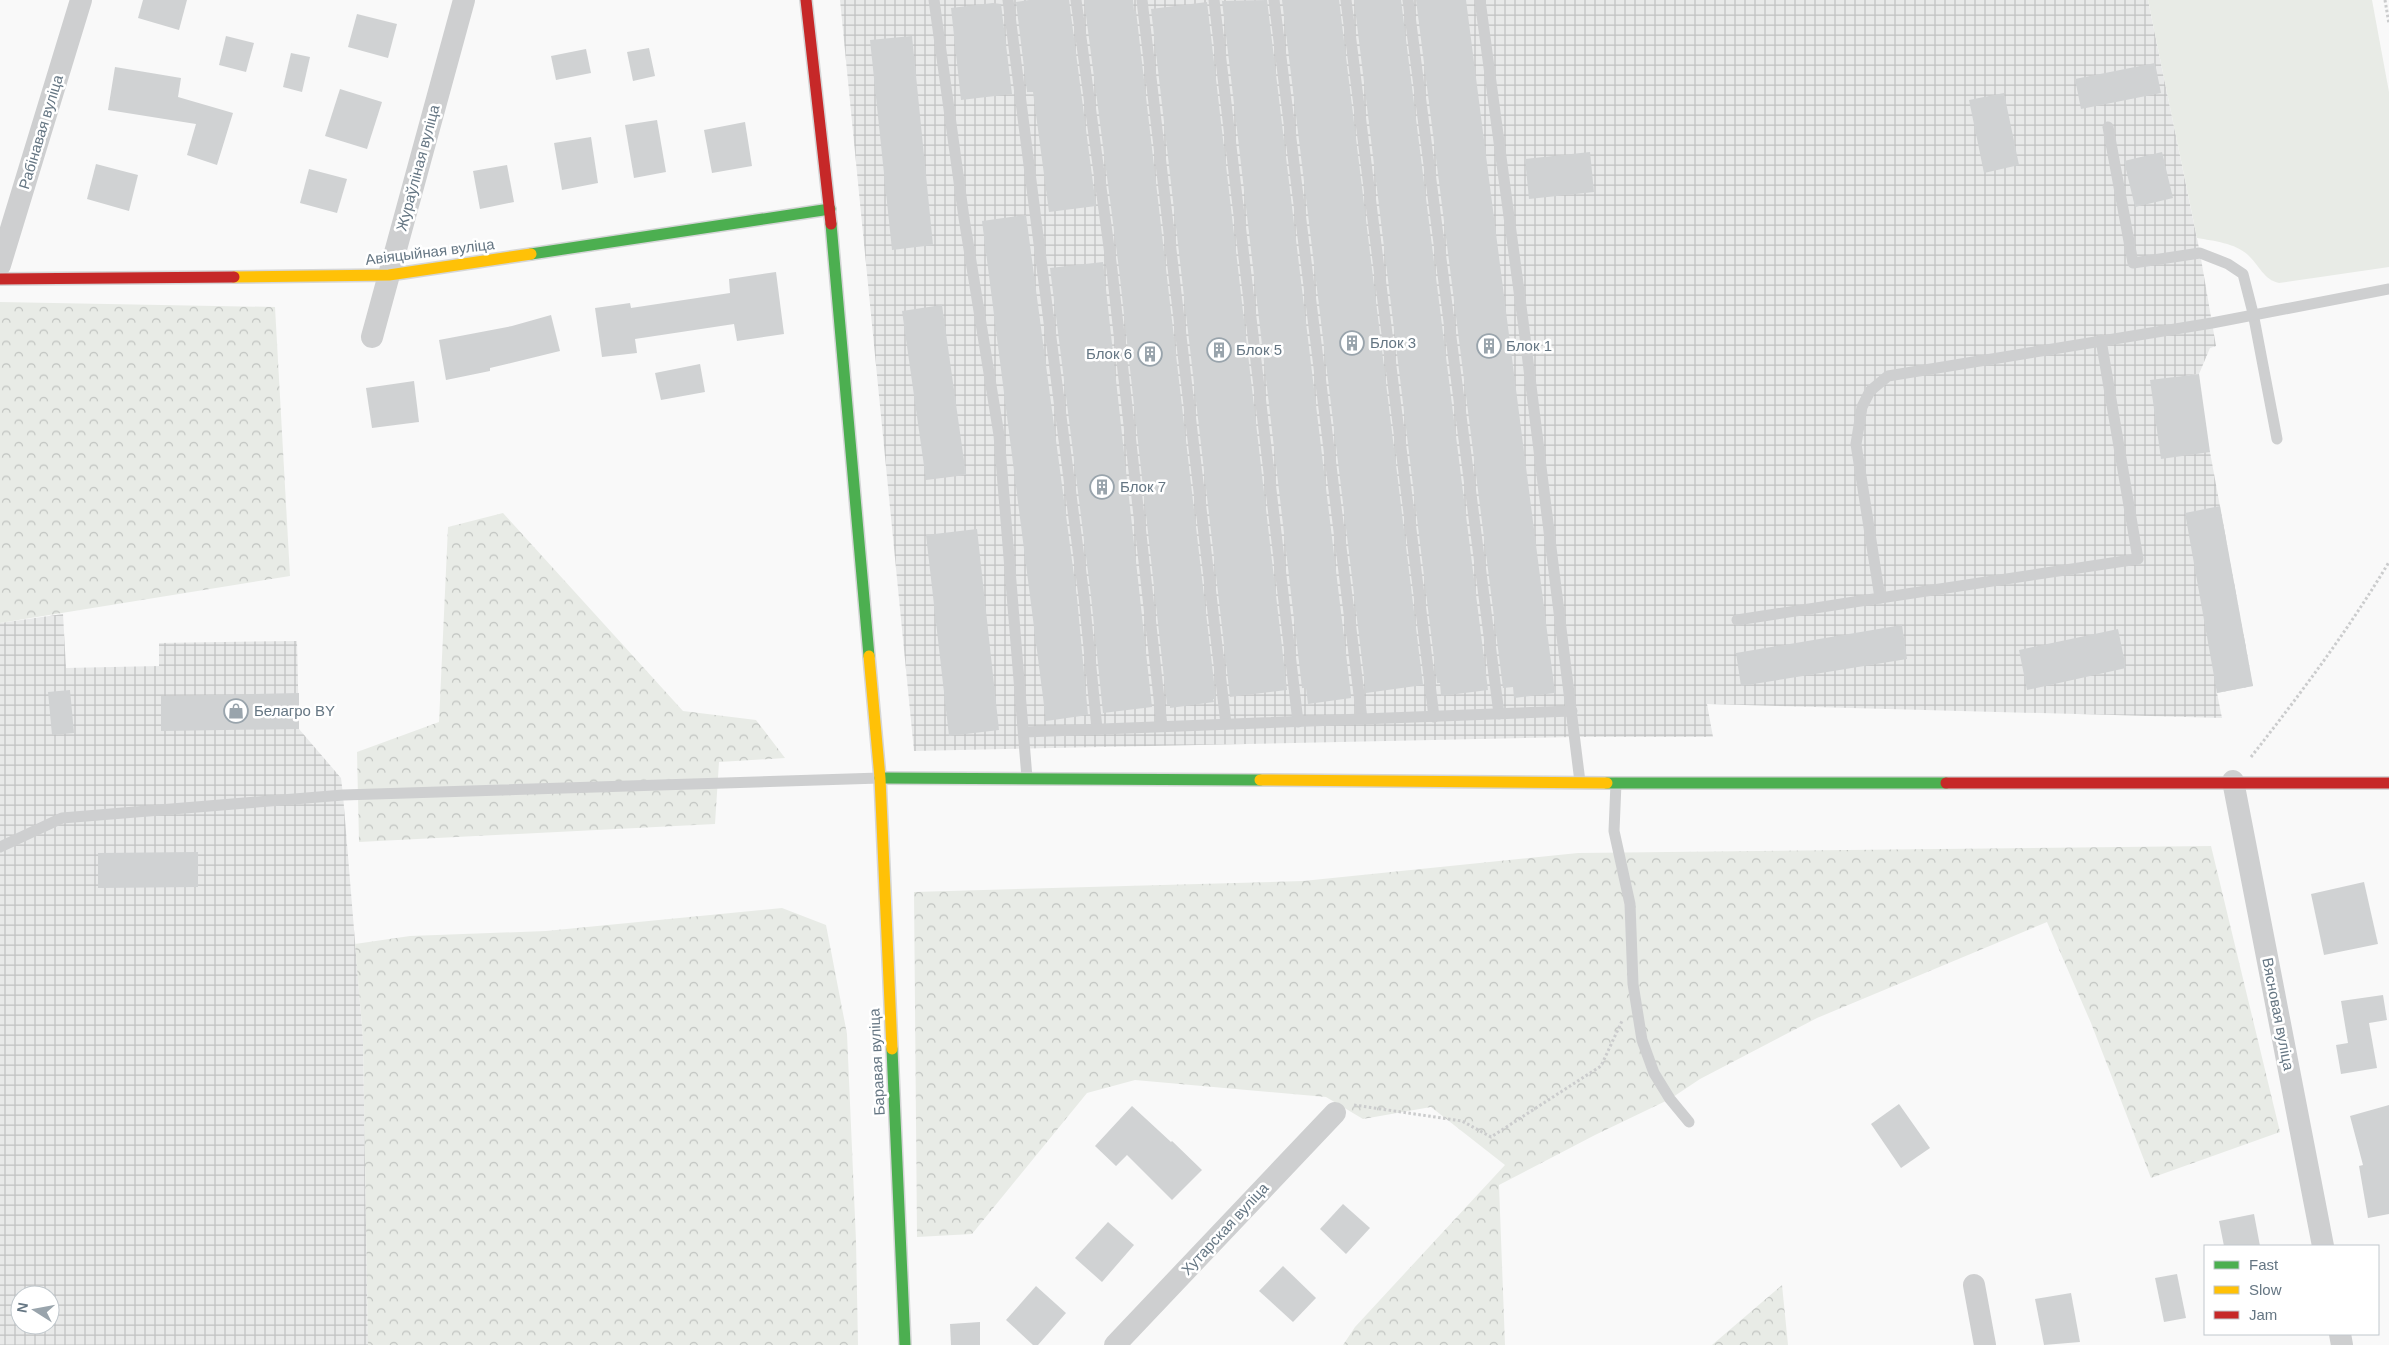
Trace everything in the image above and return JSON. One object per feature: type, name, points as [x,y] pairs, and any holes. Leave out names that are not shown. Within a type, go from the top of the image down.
[{"type":"street","name":"Рабінавая вуліца","points":[[0,264],[81,0]]},
{"type":"street","name":"Жураўліная вуліца","points":[[372,337],[464,0]]},
{"type":"street","name":"Баравая вуліца","points":[[806,0],[830,209],[880,778],[905,1345]]},
{"type":"street","name":"Авіяцыйная вуліца","points":[[0,279],[389,275],[830,209]]},
{"type":"street","points":[[880,778],[1616,783],[2039,784],[2233,781],[2389,783]]},
{"type":"street","name":"Вясновая вуліца","points":[[2233,781],[2323,1245]]},
{"type":"street","name":"Хутарская вуліца","points":[[1115,1345],[1335,1113]]},
{"type":"street","points":[[1974,1285],[1985,1345]]},
{"type":"lane","points":[[934,0],[964,218],[999,435],[1027,778]]},
{"type":"lane","points":[[1008,0],[1084,597],[1096,729]]},
{"type":"lane","points":[[1076,0],[1112,270],[1162,726]]},
{"type":"lane","points":[[1142,0],[1226,724]]},
{"type":"lane","points":[[1214,0],[1298,722]]},
{"type":"lane","points":[[1274,0],[1362,719]]},
{"type":"lane","points":[[1346,0],[1434,717]]},
{"type":"lane","points":[[1408,0],[1499,714]]},
{"type":"lane","points":[[1480,0],[1580,782]]},
{"type":"lane","points":[[2108,127],[2133,263],[2200,253],[2228,264],[2243,274],[2253,314],[2277,439]]},
{"type":"lane","points":[[1880,598],[1856,444],[1862,407],[1870,391],[1888,376],[2212,323],[2389,289]]},
{"type":"lane","points":[[1737,620],[2138,559],[2101,340]]},
{"type":"lane","points":[[1024,732],[1572,711]]},
{"type":"lane","points":[[0,847],[62,818],[334,796],[880,778]]},
{"type":"lane","points":[[1616,783],[1614,831],[1630,904],[1633,984],[1642,1040],[1654,1073],[1670,1099],[1689,1122]]},
{"type":"path","points":[[2384,0],[2389,24]]},
{"type":"path","points":[[2233,781],[2279,724],[2354,620],[2389,562]]},
{"type":"path","points":[[1335,1113],[1353,1105],[1422,1114],[1462,1121],[1491,1137],[1601,1066],[1627,1012],[1633,984]]},
{"type":"shaded area","points":[[840,0],[2148,0],[2200,253],[2216,346],[2210,348],[2199,374],[2150,381],[2210,452],[2253,686],[2217,693],[2222,718],[1707,704],[1713,737],[1575,737],[914,751]]},
{"type":"shaded area","points":[[63,614],[66,668],[159,666],[159,643],[297,641],[299,729],[341,778],[343,795],[363,1039],[368,1345],[0,1345],[0,623]]},
{"type":"green space","points":[[2148,0],[2372,0],[2389,92],[2389,267],[2279,283],[2269,279],[2243,251],[2224,243],[2197,238]]},
{"type":"green space","points":[[0,302],[275,307],[290,576],[0,623]]},
{"type":"green space","points":[[503,513],[683,711],[756,720],[785,758],[719,762],[715,824],[359,842],[357,752],[439,722],[448,527]]},
{"type":"green space","points":[[2211,846],[2280,1132],[2151,1178],[2091,1023],[2047,922],[1817,1018],[1700,1079],[1670,1099],[1595,1135],[1499,1185],[1505,1345],[1343,1345],[1355,1327],[1505,1165],[1431,1107],[1363,1119],[1326,1097],[1135,1080],[1087,1093],[972,1234],[917,1237],[914,892],[1303,881],[1578,853]]},
{"type":"green space","points":[[782,908],[826,925],[847,1034],[856,1241],[858,1345],[368,1345],[363,1039],[355,944],[410,936],[546,931]]},
{"type":"green space","points":[[1782,1285],[1788,1345],[1712,1345]]},
{"type":"building","points":[[143,0],[187,0],[179,30],[138,18]]},
{"type":"building","points":[[1029,0],[1069,0],[1096,206],[1049,212],[1033,92],[1027,92],[1016,2]]},
{"type":"building","name":"Блок 6","points":[[1084,0],[1133,0],[1134,11],[1136,11],[1216,699],[1213,699],[1214,702],[1170,708],[1170,705],[1167,705],[1119,269]]},
{"type":"building","points":[[1267,0],[1351,695],[1351,698],[1308,704],[1306,688],[1302,688],[1222,1]]},
{"type":"building","name":"Блок 3","points":[[1282,0],[1339,0],[1423,685],[1366,693]]},
{"type":"building","points":[[1354,0],[1401,0],[1488,690],[1441,696],[1440,683],[1437,683]]},
{"type":"building","name":"Блок 1","points":[[1416,0],[1466,0],[1555,693],[1514,698],[1513,687],[1503,688]]},
{"type":"building","name":"Блок 5","points":[[1207,2],[1287,690],[1230,697],[1151,9]]},
{"type":"building","points":[[993,3],[1001,4],[1012,94],[961,100],[951,8]]},
{"type":"building","points":[[357,14],[397,24],[388,58],[348,47]]},
{"type":"building","points":[[226,36],[254,43],[246,72],[219,65]]},
{"type":"building","points":[[912,36],[933,245],[892,250],[870,40]]},
{"type":"building","points":[[649,48],[655,76],[633,81],[627,52]]},
{"type":"building","points":[[586,49],[591,73],[556,80],[551,56]]},
{"type":"building","points":[[291,53],[310,57],[302,92],[283,87]]},
{"type":"building","points":[[2155,63],[2161,93],[2081,109],[2075,79]]},
{"type":"building","points":[[115,67],[181,78],[178,97],[233,113],[217,165],[187,155],[196,124],[108,110]]},
{"type":"building","points":[[340,89],[382,102],[367,149],[325,136]]},
{"type":"building","points":[[2004,93],[2019,165],[1984,173],[1969,100]]},
{"type":"building","points":[[657,120],[666,172],[634,178],[625,125]]},
{"type":"building","points":[[745,122],[752,166],[712,173],[704,130]]},
{"type":"building","points":[[591,137],[598,183],[562,190],[554,143]]},
{"type":"building","points":[[1590,152],[1594,192],[1529,199],[1525,159]]},
{"type":"building","points":[[2162,152],[2173,198],[2135,207],[2124,161]]},
{"type":"building","points":[[96,164],[138,175],[129,211],[87,199]]},
{"type":"building","points":[[507,165],[514,202],[480,209],[473,171]]},
{"type":"building","points":[[309,169],[347,179],[337,213],[300,203]]},
{"type":"building","points":[[1026,215],[1077,598],[1088,715],[1046,721],[982,221]]},
{"type":"building","name":"Блок 7","points":[[1103,262],[1152,707],[1103,713],[1091,596],[1050,268]]},
{"type":"building","points":[[776,272],[784,334],[737,341],[734,324],[635,339],[637,353],[602,357],[595,308],[630,303],[631,308],[730,293],[729,279]]},
{"type":"building","points":[[942,305],[966,475],[926,480],[902,311]]},
{"type":"building","points":[[551,315],[560,351],[490,368],[490,371],[446,380],[439,340],[512,326]]},
{"type":"building","points":[[700,364],[705,392],[661,400],[655,373]]},
{"type":"building","points":[[2199,374],[2210,452],[2161,459],[2150,380]]},
{"type":"building","points":[[414,381],[419,422],[372,428],[366,388]]},
{"type":"building","points":[[2220,506],[2253,686],[2217,693],[2185,513]]},
{"type":"building","points":[[977,529],[999,730],[949,736],[926,535]]},
{"type":"building","points":[[1902,625],[1907,659],[1741,686],[1736,653]]},
{"type":"building","points":[[2118,629],[2126,668],[2027,690],[2019,650]]},
{"type":"building","points":[[70,690],[74,733],[52,735],[48,692]]},
{"type":"building","points":[[299,693],[299,729],[161,731],[161,696]]},
{"type":"building","points":[[198,852],[198,887],[98,888],[98,853]]},
{"type":"building","points":[[2364,882],[2378,944],[2324,955],[2311,894]]},
{"type":"building","points":[[2383,995],[2387,1020],[2369,1023],[2377,1068],[2341,1074],[2336,1045],[2348,1043],[2341,1001]]},
{"type":"building","points":[[1899,1104],[1930,1148],[1901,1168],[1871,1124]]},
{"type":"building","points":[[2389,1105],[2389,1214],[2368,1218],[2359,1166],[2363,1165],[2350,1116]]},
{"type":"building","points":[[1132,1106],[1202,1170],[1172,1200],[1127,1155],[1116,1166],[1095,1146]]},
{"type":"building","points":[[1343,1204],[1370,1228],[1346,1254],[1320,1229]]},
{"type":"building","points":[[2254,1214],[2260,1245],[2224,1245],[2219,1221]]},
{"type":"building","points":[[1108,1222],[1134,1245],[1102,1282],[1075,1258]]},
{"type":"building","points":[[1283,1266],[1316,1298],[1293,1322],[1259,1291]]},
{"type":"building","points":[[2177,1274],[2186,1318],[2164,1322],[2155,1278]]},
{"type":"building","points":[[1036,1286],[1066,1313],[1038,1345],[1033,1345],[1006,1320]]},
{"type":"building","points":[[2071,1293],[2080,1342],[2044,1345],[2035,1299]]},
{"type":"building","points":[[980,1322],[980,1345],[951,1345],[950,1324]]},
{"type":"traffic: fast","points":[[531,254],[830,209]]},
{"type":"traffic: fast","points":[[831,224],[869,656]]},
{"type":"traffic: fast","points":[[880,778],[1260,780]]},
{"type":"traffic: fast","points":[[1607,783],[1946,783]]},
{"type":"traffic: fast","points":[[892,1049],[905,1345]]},
{"type":"traffic: slow","points":[[234,277],[389,275],[531,254]]},
{"type":"traffic: slow","points":[[869,656],[880,778],[892,1049]]},
{"type":"traffic: slow","points":[[1260,780],[1607,783]]},
{"type":"traffic: jam","points":[[806,0],[831,224]]},
{"type":"traffic: jam","points":[[0,279],[234,277]]},
{"type":"traffic: jam","points":[[1946,783],[2389,783]]},
{"type":"place","name":"Блок 3","points":[[1352,343]]},
{"type":"place","name":"Блок 1","points":[[1489,346]]},
{"type":"place","name":"Блок 5","points":[[1219,350]]},
{"type":"place","name":"Блок 6","points":[[1150,354]]},
{"type":"place","name":"Блок 7","points":[[1102,487]]},
{"type":"place","name":"Белагро BY","points":[[236,711]]}]
